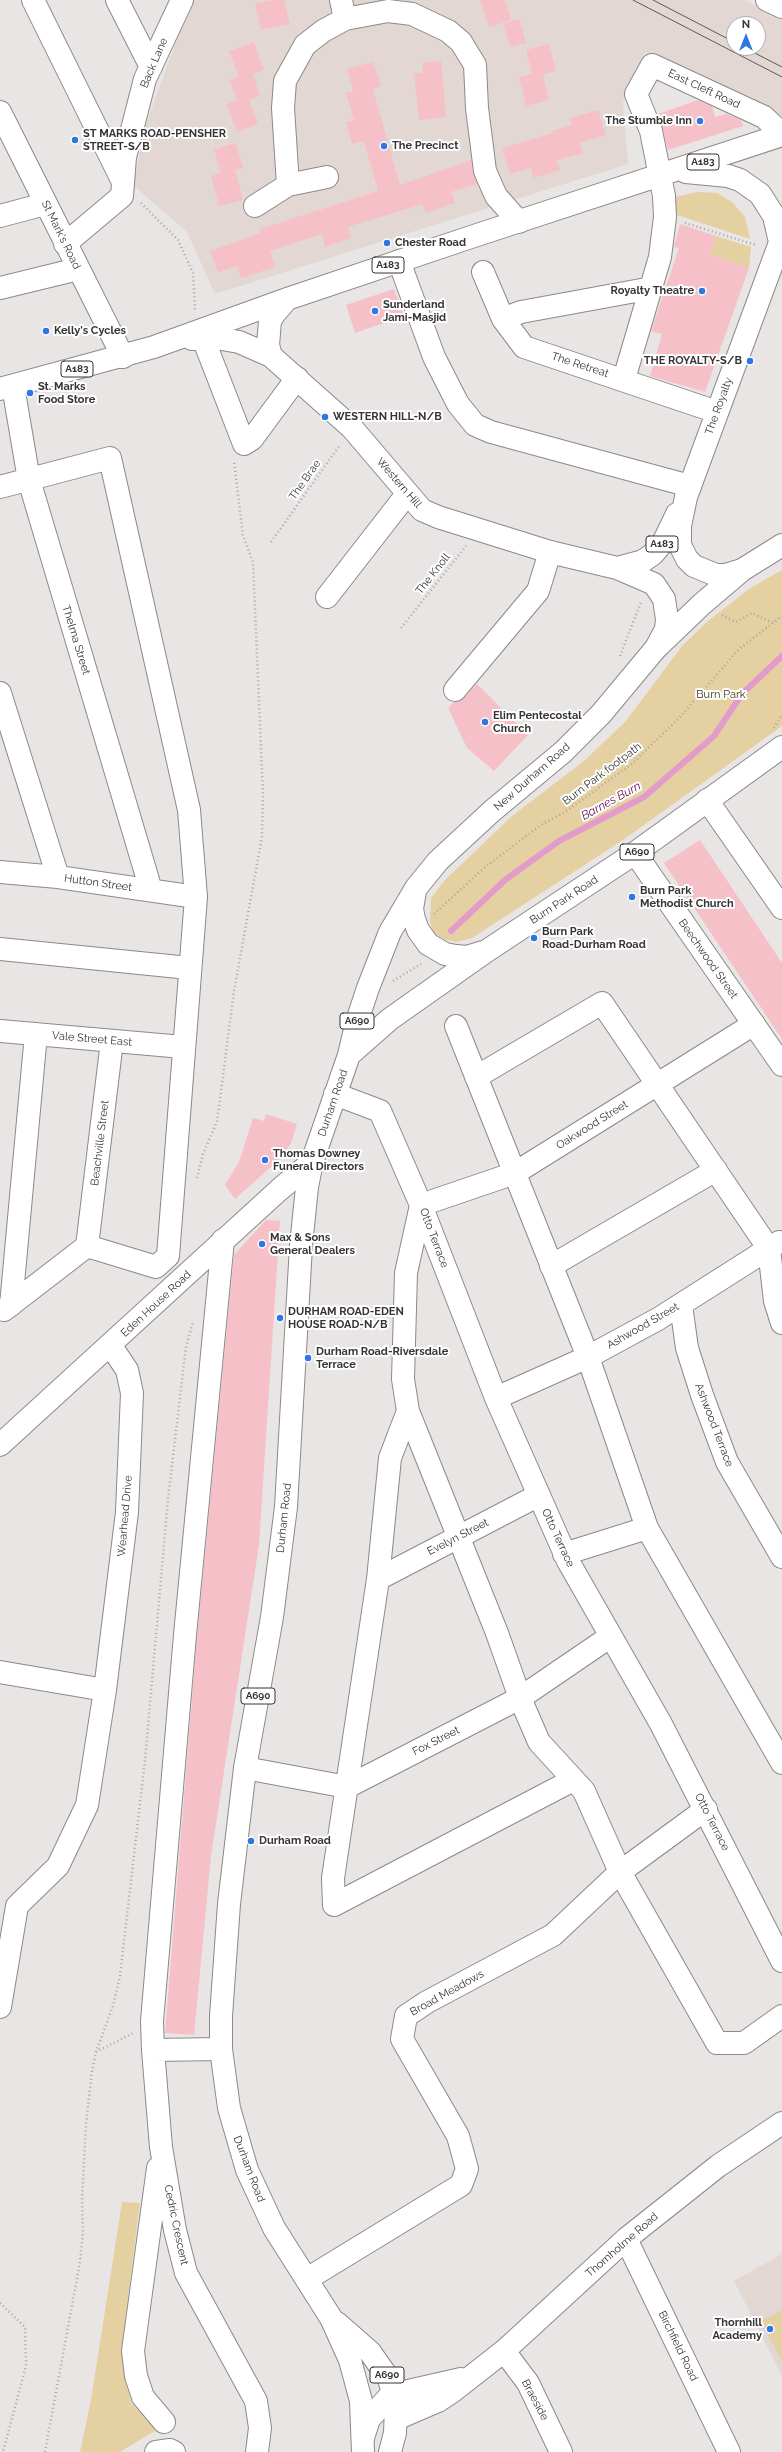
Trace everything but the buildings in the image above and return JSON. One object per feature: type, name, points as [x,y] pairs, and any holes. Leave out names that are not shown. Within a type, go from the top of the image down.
[{"type":"main road","points":[[33,0],[122,188],[65,244]]},
{"type":"main road","points":[[117,0],[151,67]]},
{"type":"main road","name":"Back Lane","points":[[122,188],[125,156],[145,79],[182,0]]},
{"type":"main road","points":[[767,0],[782,7]]},
{"type":"main road","points":[[288,185],[283,108],[285,81],[305,46],[324,31],[343,9],[388,11],[412,14],[448,31],[461,42],[475,65],[477,108],[485,171],[496,196],[519,222]]},
{"type":"main road","name":"East Cleft Road","points":[[667,174],[636,94],[652,65],[764,117],[782,135]]},
{"type":"main road","name":"St Mark's Road","points":[[0,112],[123,357]]},
{"type":"main road","name":"A183","points":[[6,388],[123,357],[200,334],[287,299],[782,135]]},
{"type":"main road","points":[[624,379],[660,257],[665,217],[667,174],[728,176],[750,187],[760,194],[768,204],[778,229],[780,243]]},
{"type":"main road","points":[[255,206],[288,185],[327,177]]},
{"type":"main road","points":[[0,216],[46,204]]},
{"type":"main road","name":"The Royalty","points":[[742,570],[725,576],[716,575],[701,570],[687,559],[679,538],[688,492],[780,243]]},
{"type":"main road","points":[[399,261],[434,357],[458,404],[475,425],[491,432],[688,492]]},
{"type":"main road","points":[[0,288],[78,269]]},
{"type":"main road","name":"The Retreat","points":[[483,272],[503,319],[524,347],[624,379],[717,412]]},
{"type":"main road","points":[[503,319],[521,312],[652,288]]},
{"type":"main road","points":[[272,356],[268,344],[270,321],[274,313],[287,299]]},
{"type":"main road","points":[[200,334],[244,444],[252,439],[297,378]]},
{"type":"main road","name":"Western Hill","points":[[200,334],[239,342],[272,356],[352,428],[422,510],[478,530],[550,552],[617,568],[654,584],[664,599],[667,619],[666,629],[656,648]]},
{"type":"main road","name":"Thelma Street","points":[[6,388],[28,480],[151,890]]},
{"type":"main road","points":[[0,487],[110,458],[189,810],[196,897],[189,968],[168,1256],[156,1267],[87,1246],[6,1309]]},
{"type":"main road","name":"A183","points":[[617,568],[643,561],[653,554],[664,541],[688,492]]},
{"type":"main road","points":[[326,597],[407,494]]},
{"type":"main road","name":"New Durham Road","points":[[349,1055],[359,1014],[390,932],[416,888],[444,856],[492,811],[563,752],[601,714],[656,648],[721,586],[742,570],[782,545]]},
{"type":"main road","points":[[455,690],[538,591],[550,552]]},
{"type":"main road","points":[[0,693],[58,877]]},
{"type":"main road","name":"Burn Park Road","points":[[349,1055],[390,1019],[488,950],[635,853],[782,747]]},
{"type":"main road","points":[[707,800],[782,908]]},
{"type":"main road","name":"Beechwood Street","points":[[635,853],[782,1065]]},
{"type":"main road","name":"Hutton Street","points":[[0,872],[58,877],[196,897]]},
{"type":"main road","name":"A690","points":[[416,888],[412,909],[418,930],[428,944],[445,954],[467,957],[488,950]]},
{"type":"main road","points":[[0,949],[189,968]]},
{"type":"main road","points":[[476,1077],[602,1003],[716,1170],[776,1245],[775,1301],[782,1323]]},
{"type":"main road","name":"Oakwood Street","points":[[421,1205],[515,1174],[754,1024]]},
{"type":"main road","points":[[456,1026],[588,1357],[647,1528],[782,1763]]},
{"type":"main road","name":"Vale Street East","points":[[0,1031],[183,1047]]},
{"type":"main road","points":[[6,1309],[36,1034]]},
{"type":"main road","name":"Beachville Street","points":[[87,1246],[112,1041]]},
{"type":"main road","name":"Durham Road","points":[[349,1055],[334,1094],[312,1162],[303,1216],[285,1514],[272,1617],[245,1768],[229,1904],[221,2016],[221,2049],[229,2108],[247,2170],[274,2228],[332,2318],[350,2360],[357,2383],[363,2445]]},
{"type":"main road","name":"Otto Terrace","points":[[334,1094],[365,1104],[380,1111],[421,1205],[496,1398],[564,1554],[661,1724],[706,1809],[782,1961]]},
{"type":"main road","name":"Eden House Road","points":[[0,1445],[111,1346],[224,1240],[312,1162]]},
{"type":"main road","points":[[551,1266],[716,1170]]},
{"type":"main road","points":[[421,1205],[406,1273],[403,1379],[408,1411],[459,1538],[520,1698],[539,1742],[584,1791],[620,1872],[717,2044],[744,2044],[782,2016]]},
{"type":"main road","name":"Cedric Crescent","points":[[224,1240],[185,1635],[152,2021],[161,2147],[175,2230],[186,2273],[256,2401],[260,2428],[257,2452]]},
{"type":"main road","name":"Ashwood Street","points":[[496,1398],[588,1357],[681,1305],[776,1245]]},
{"type":"main road","name":"Ashwood Terrace","points":[[681,1305],[687,1348],[702,1395],[727,1462],[782,1557]]},
{"type":"main road","name":"Wearhead Drive","points":[[0,2007],[3,1967],[17,1906],[58,1866],[87,1805],[105,1690],[127,1512],[132,1393],[127,1370],[111,1346]]},
{"type":"main road","points":[[408,1411],[390,1458],[378,1579],[333,1878],[334,1905],[574,1780]]},
{"type":"main road","name":"Evelyn Street","points":[[378,1579],[539,1495]]},
{"type":"main road","points":[[564,1554],[647,1528]]},
{"type":"main road","name":"Fox Street","points":[[347,1787],[520,1698],[611,1636]]},
{"type":"main road","points":[[0,1672],[105,1690]]},
{"type":"main road","points":[[245,1768],[347,1787]]},
{"type":"main road","name":"Broad Meadows","points":[[307,2279],[461,2185],[467,2169],[458,2136],[402,2039],[406,2016],[427,2002],[553,1935],[620,1872],[706,1809]]},
{"type":"main road","points":[[153,2050],[221,2049]]},
{"type":"main road","name":"Thornholme Road","points":[[396,2420],[438,2401],[504,2351],[626,2239],[718,2166],[782,2122]]},
{"type":"main road","points":[[161,2147],[133,2351],[136,2376],[143,2397],[164,2422]]},
{"type":"main road","name":"Birchfield Road","points":[[626,2239],[729,2452]]},
{"type":"main road","name":"Durham Road","points":[[332,2318],[370,2352],[383,2368],[395,2394],[396,2420],[390,2452]]},
{"type":"main road","name":"Braeside","points":[[504,2351],[528,2384],[561,2452]]},
{"type":"main road","name":"Thornholme Road","points":[[363,2445],[374,2410],[395,2394],[470,2376]]},
{"type":"main road","points":[[156,2452],[170,2450],[174,2452]]},
{"type":"path","points":[[122,188],[137,207],[142,203],[178,240],[193,274],[200,334]]},
{"type":"path","points":[[665,217],[780,243]]},
{"type":"path","name":"The Brae","points":[[271,542],[352,428]]},
{"type":"path","points":[[195,1183],[203,1154],[217,1122],[234,991],[262,838],[263,794],[253,562],[243,536],[234,458]]},
{"type":"path","name":"The Knoll","points":[[401,628],[478,530]]},
{"type":"path","points":[[718,613],[736,622],[752,613],[773,623]]},
{"type":"path","name":"Burn Park footpath","points":[[418,930],[484,868],[541,825],[565,812],[632,764],[682,715],[739,650],[782,616]]},
{"type":"path","points":[[45,2452],[80,2262],[83,2232],[82,2200],[86,2124],[96,2052],[113,2006],[120,1976],[145,1760],[168,1499],[186,1347],[194,1320]]},
{"type":"path","points":[[96,2052],[120,2041],[152,2021]]},
{"type":"path","points":[[0,2303],[25,2327],[26,2366],[4,2452]]},
{"type":"shaded area","name":"The Precinct","points":[[194,0],[745,0],[782,20],[782,116],[645,52],[623,102],[628,164],[215,294],[187,232],[133,185],[145,127],[186,14]]},
{"type":"shaded area","name":"Thornhill Academy","points":[[782,2254],[782,2376],[734,2281]]},
{"type":"green space","points":[[697,192],[717,193],[732,202],[745,217],[750,239],[671,213],[671,198]]},
{"type":"green space","points":[[716,236],[751,247],[749,268],[710,255]]},
{"type":"green space","name":"Burn Park","points":[[782,570],[782,726],[623,840],[472,938],[456,942],[444,939],[433,932],[430,921],[431,898],[445,880],[512,816],[584,761],[626,721],[682,646],[708,621],[749,589]]},
{"type":"green space","points":[[122,2202],[140,2203],[123,2337],[124,2378],[132,2404],[156,2430],[120,2452],[80,2452],[91,2400]]},
{"type":"green space","points":[[782,2310],[782,2362],[761,2321]]},
{"type":"waterway","name":"Barnes Burn","points":[[451,931],[505,880],[559,841],[644,797],[714,736],[742,694],[782,656]]},
{"type":"tram line","points":[[633,0],[782,77]]},
{"type":"tram line","points":[[653,0],[726,38]]},
{"type":"tram line","points":[[761,56],[782,67]]},
{"type":"place","name":"The Stumble Inn","points":[[700,121]]},
{"type":"place","name":"ST MARKS ROAD-PENSHER STREET-S/B","points":[[75,140]]},
{"type":"place","name":"The Precinct","points":[[384,146]]},
{"type":"place","name":"Chester Road","points":[[387,243]]},
{"type":"place","name":"Royalty Theatre","points":[[702,291]]},
{"type":"place","name":"Sunderland Jami-Masjid","points":[[375,311]]},
{"type":"place","name":"Kelly's Cycles","points":[[46,331]]},
{"type":"place","name":"THE ROYALTY-S/B","points":[[750,361]]},
{"type":"place","name":"St. Marks Food Store","points":[[30,393]]},
{"type":"place","name":"WESTERN HILL-N/B","points":[[325,417]]},
{"type":"place","name":"Elim Pentecostal Church","points":[[485,722]]},
{"type":"place","name":"Burn Park Methodist Church","points":[[632,897]]},
{"type":"place","name":"Burn Park Road-Durham Road","points":[[534,938]]},
{"type":"place","name":"Thomas Downey Funeral Directors","points":[[265,1160]]},
{"type":"place","name":"Max & Sons General Dealers","points":[[262,1244]]},
{"type":"place","name":"DURHAM ROAD-EDEN HOUSE ROAD-N/B","points":[[280,1318]]},
{"type":"place","name":"Durham Road-Riversdale Terrace","points":[[308,1358]]},
{"type":"place","name":"Durham Road","points":[[251,1841]]},
{"type":"place","name":"Thornhill Academy","points":[[770,2329]]}]
